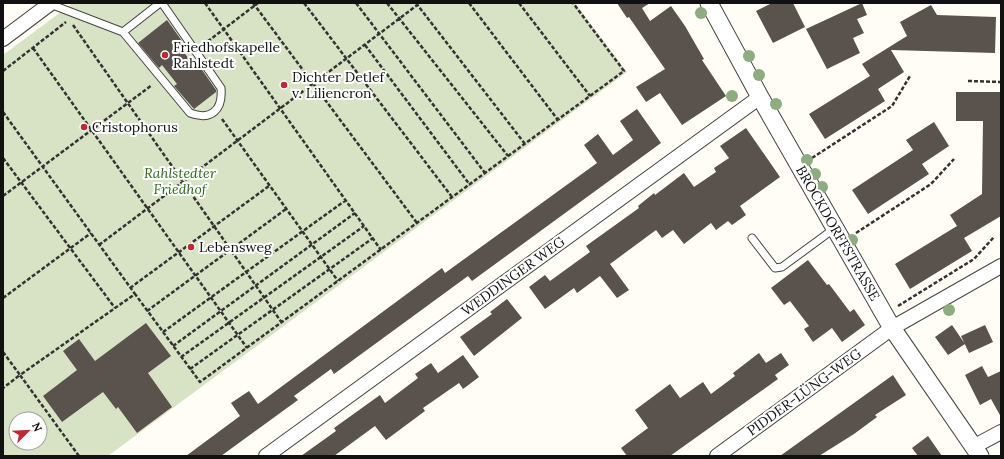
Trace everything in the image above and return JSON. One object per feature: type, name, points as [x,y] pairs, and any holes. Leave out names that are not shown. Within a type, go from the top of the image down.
[{"type":"street","points":[[3,39],[51,3]]},
{"type":"street","name":"BROCKDORFFSTRASSE","points":[[709,3],[760,97],[840,234],[888,321],[976,451]]},
{"type":"street","name":"WEDDINGER WEG","points":[[266,456],[760,97]]},
{"type":"street","name":"PIDDER-LÜNG-WEG","points":[[717,456],[888,321],[1001,266]]},
{"type":"street","points":[[976,451],[1001,432]]},
{"type":"lane","points":[[51,3],[123,32],[190,113],[199,117],[210,114],[220,106],[222,99],[221,88],[197,51],[161,3],[123,32]]},
{"type":"lane","points":[[752,238],[774,268],[782,267],[840,234]]},
{"type":"path","points":[[205,3],[381,250]]},
{"type":"path","points":[[197,51],[254,4],[258,3]]},
{"type":"path","points":[[304,3],[452,198]]},
{"type":"path","points":[[356,3],[485,174]]},
{"type":"path","points":[[387,3],[508,156]]},
{"type":"path","points":[[99,245],[380,34],[416,4],[420,3]]},
{"type":"path","points":[[469,3],[558,120]]},
{"type":"path","points":[[519,3],[590,96]]},
{"type":"path","points":[[3,112],[200,382],[624,71],[573,3]]},
{"type":"path","points":[[254,4],[417,223]]},
{"type":"path","points":[[416,4],[525,144]]},
{"type":"path","points":[[3,71],[69,20],[282,323]]},
{"type":"path","points":[[365,45],[470,185]]},
{"type":"path","points":[[33,48],[247,348]]},
{"type":"path","points":[[800,166],[892,106],[910,76]]},
{"type":"path","points":[[3,196],[161,79]]},
{"type":"path","points":[[968,81],[1001,82]]},
{"type":"path","points":[[215,111],[338,281]]},
{"type":"path","points":[[3,158],[115,308]]},
{"type":"path","points":[[840,234],[931,184],[954,159]]},
{"type":"path","points":[[130,288],[269,186]]},
{"type":"path","points":[[163,332],[346,200]]},
{"type":"path","points":[[147,311],[286,209]]},
{"type":"path","points":[[173,346],[355,213]]},
{"type":"path","points":[[181,357],[364,226]]},
{"type":"path","points":[[3,298],[91,234]]},
{"type":"path","points":[[888,321],[974,259],[994,237]]},
{"type":"path","points":[[190,369],[373,238]]},
{"type":"path","points":[[3,388],[135,294]]},
{"type":"path","points":[[3,352],[79,456]]},
{"type":"green space","name":"Rahlstedter Friedhof","points":[[73,3],[575,3],[627,72],[108,456],[3,456],[3,55]]},
{"type":"building","points":[[617,3],[650,3],[642,8],[650,21],[671,6],[685,26],[704,59],[702,60],[726,96],[682,125],[660,93],[646,102],[636,87],[665,69],[629,17],[627,18]]},
{"type":"building","points":[[772,3],[793,3],[805,27],[773,43],[756,11]]},
{"type":"building","points":[[862,3],[867,15],[857,19],[864,33],[853,38],[860,53],[827,69],[806,29]]},
{"type":"building","points":[[931,5],[937,15],[996,17],[995,53],[891,50],[904,72],[878,89],[885,101],[825,139],[809,114],[870,76],[862,64],[907,36],[900,22]]},
{"type":"building","name":"Friedhofskapelle Rahlstedt","points":[[167,20],[182,41],[178,45],[197,69],[200,67],[216,90],[216,92],[194,109],[174,86],[177,84],[162,65],[159,68],[138,43]]},
{"type":"building","points":[[956,92],[1001,92],[1001,216],[964,238],[972,251],[910,289],[895,264],[957,226],[950,215],[982,194],[983,121],[956,121]]},
{"type":"building","points":[[637,109],[661,143],[472,281],[468,276],[334,374],[331,369],[294,396],[298,400],[221,456],[186,456],[240,416],[231,403],[249,391],[258,404],[442,268],[445,273],[597,163],[584,145],[598,134],[613,155],[633,140],[620,121]]},
{"type":"building","points":[[934,122],[949,146],[922,164],[929,174],[868,214],[852,190],[913,150],[906,140]]},
{"type":"building","points":[[746,128],[780,177],[740,206],[746,215],[732,225],[728,221],[716,230],[711,223],[684,244],[673,230],[662,238],[656,230],[610,264],[629,290],[617,298],[600,276],[577,293],[574,288],[545,309],[529,287],[545,275],[550,281],[590,252],[586,246],[639,208],[638,206],[654,193],[655,195],[684,173],[694,187],[716,172],[714,168],[729,158],[720,146]]},
{"type":"building","points":[[808,260],[827,285],[829,284],[850,312],[854,309],[865,325],[842,342],[832,328],[813,342],[804,329],[809,326],[790,301],[784,305],[771,288]]},
{"type":"building","points":[[507,299],[522,318],[474,356],[460,337],[492,314],[490,312]]},
{"type":"building","points":[[146,323],[171,356],[148,373],[172,407],[137,433],[118,407],[116,409],[103,392],[62,422],[43,396],[77,370],[63,351],[79,339],[95,361]]},
{"type":"building","points":[[952,325],[965,344],[948,355],[935,337]]},
{"type":"building","points":[[985,325],[993,342],[969,353],[961,336]]},
{"type":"building","points":[[759,353],[766,363],[781,353],[789,365],[775,375],[778,379],[670,456],[627,456],[621,448],[648,428],[635,410],[670,384],[680,398],[703,382],[711,394],[735,376],[733,373]]},
{"type":"building","points":[[463,355],[479,377],[463,389],[459,383],[423,408],[425,411],[386,440],[375,426],[334,456],[301,456],[336,431],[334,428],[380,395],[385,403],[418,378],[415,374],[431,363],[438,373]]},
{"type":"building","points":[[982,366],[988,377],[1001,371],[1001,417],[991,399],[980,405],[965,375]]},
{"type":"building","points":[[893,375],[906,395],[875,415],[877,417],[854,434],[819,456],[780,456]]},
{"type":"building","points":[[928,436],[942,456],[918,456],[912,448]]},
{"type":"place","name":"Friedhofskapelle Rahlstedt","points":[[165,55]]},
{"type":"place","name":"Dichter Detlef v. Liliencron","points":[[284,85]]},
{"type":"place","name":"Cristophorus","points":[[84,127]]},
{"type":"place","name":"Lebensweg","points":[[191,247]]}]
